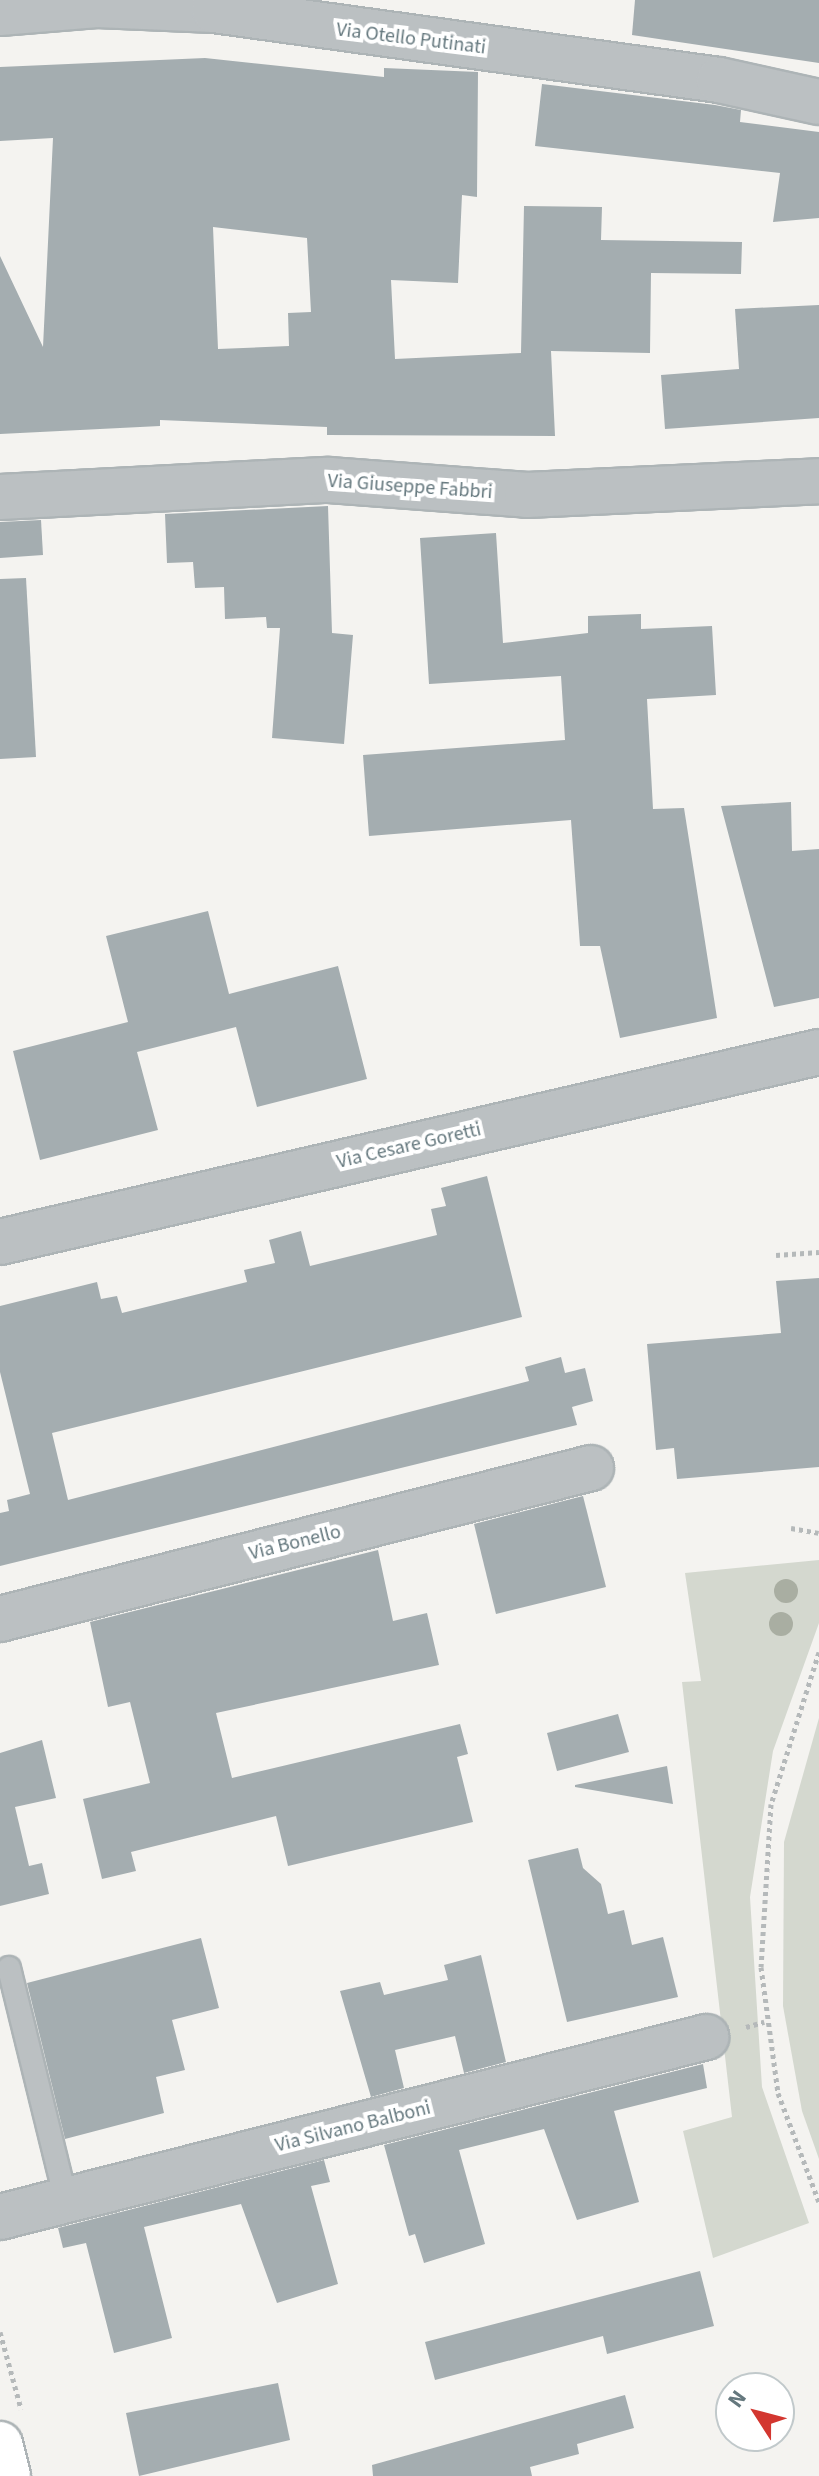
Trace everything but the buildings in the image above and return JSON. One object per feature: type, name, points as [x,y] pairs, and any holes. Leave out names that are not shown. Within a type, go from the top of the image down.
[{"type":"street","name":"Via Otello Putinati","points":[[0,13],[97,5],[214,10],[719,80],[819,102]]},
{"type":"street","name":"Via Giuseppe Fabbri","points":[[0,497],[329,480],[527,495],[819,481]]},
{"type":"street","name":"Via Cesare Goretti","points":[[0,1242],[819,1052]]},
{"type":"street","name":"Via Bonello","points":[[0,1619],[591,1468]]},
{"type":"street","name":"Via Silvano Balboni","points":[[0,2217],[706,2037]]},
{"type":"street","points":[[0,2444],[8,2476]]},
{"type":"lane","points":[[9,1968],[66,2200]]},
{"type":"path","points":[[776,1255],[819,1252]]},
{"type":"path","points":[[791,1528],[819,1533]]},
{"type":"path","points":[[819,1652],[771,1804],[761,1939],[768,2047],[819,2202]]},
{"type":"shaded area","points":[[819,1560],[819,1623],[773,1751],[750,1897],[762,2087],[809,2223],[713,2258],[683,2131],[732,2117],[682,1682],[701,1681],[685,1573]]},
{"type":"shaded area","points":[[819,1718],[819,2159],[802,2111],[783,2006],[784,1842]]}]
